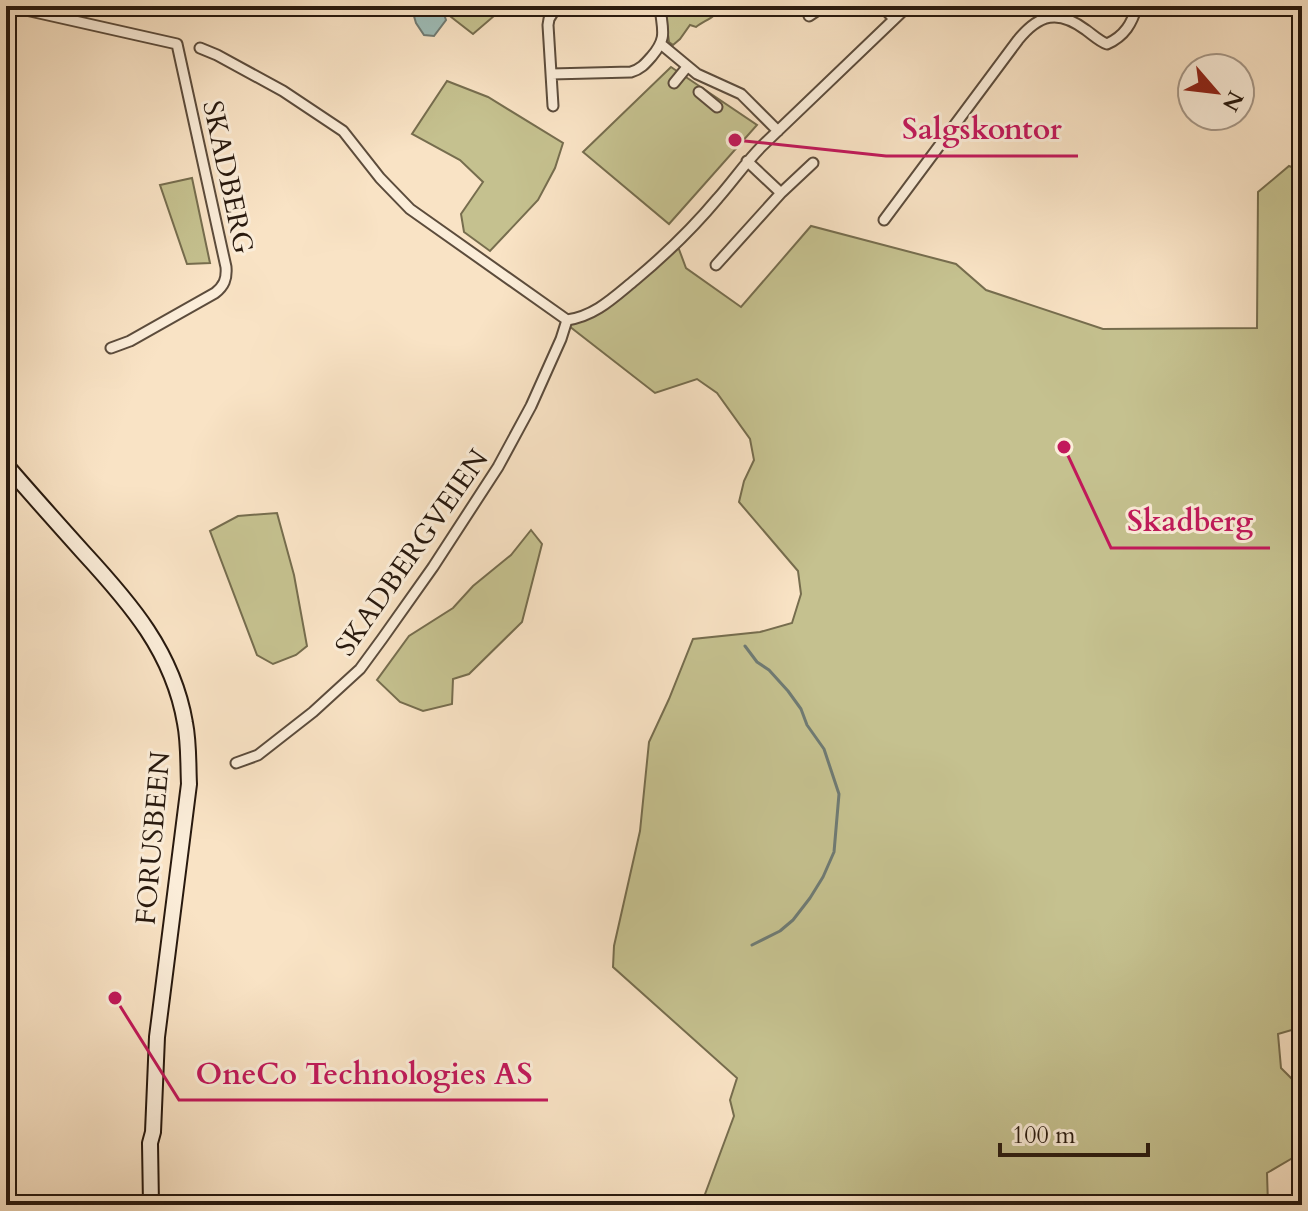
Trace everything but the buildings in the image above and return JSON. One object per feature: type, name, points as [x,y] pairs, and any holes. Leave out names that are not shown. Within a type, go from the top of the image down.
[{"type":"main road","name":"FORUSBEEN","points":[[6,465],[126,599],[147,628],[164,659],[185,721],[189,784],[157,1037],[150,1143],[151,1205]]},
{"type":"main road","name":"FORUSBEEN","points":[[153,1132],[161,1205]]},
{"type":"street","name":"SKADBERG","points":[[8,6],[177,44],[226,267],[225,281],[215,293],[130,341],[111,348]]},
{"type":"street","points":[[553,106],[548,25],[557,6]]},
{"type":"street","points":[[551,74],[637,70],[642,67],[662,45],[660,6]]},
{"type":"street","points":[[809,16],[824,6]]},
{"type":"street","points":[[882,6],[894,19]]},
{"type":"street","points":[[200,48],[283,91],[343,131],[380,178],[410,209],[567,320],[586,316],[605,306],[662,257],[720,197],[747,161],[908,6]]},
{"type":"street","points":[[884,220],[1033,22],[1056,17],[1069,19],[1107,44],[1128,29],[1137,6]]},
{"type":"street","points":[[662,45],[706,79],[741,94],[778,131]]},
{"type":"street","points":[[674,83],[687,67]]},
{"type":"street","points":[[699,92],[717,107]]},
{"type":"street","points":[[747,161],[781,193]]},
{"type":"street","points":[[716,265],[781,193],[813,163]]},
{"type":"street","name":"SKADBERGVEIEN","points":[[236,763],[258,755],[313,712],[360,669],[433,567],[498,467],[526,417],[567,320]]},
{"type":"shaded area","points":[[437,6],[498,6],[494,16],[473,34]]},
{"type":"shaded area","points":[[664,6],[720,6],[711,18],[696,27],[690,25],[673,45],[669,42]]},
{"type":"shaded area","points":[[671,67],[757,125],[669,224],[583,152]]},
{"type":"shaded area","points":[[447,81],[488,97],[563,143],[555,168],[538,200],[490,251],[464,232],[461,214],[483,182],[460,160],[412,134]]},
{"type":"shaded area","points":[[1289,166],[1302,166],[1302,1027],[1278,1034],[1281,1068],[1299,1086],[1296,1156],[1267,1173],[1268,1205],[701,1205],[734,1116],[730,1100],[737,1078],[613,967],[614,946],[640,831],[649,742],[693,639],[760,632],[792,623],[801,594],[798,571],[739,502],[754,460],[750,439],[717,393],[697,379],[655,393],[569,326],[677,244],[686,268],[741,307],[811,226],[956,264],[986,290],[1103,329],[1257,328],[1258,192]]},
{"type":"shaded area","points":[[192,178],[210,263],[187,264],[160,185]]},
{"type":"shaded area","points":[[277,513],[294,575],[307,646],[296,655],[273,664],[257,655],[210,531],[238,516]]},
{"type":"shaded area","points":[[531,530],[542,544],[522,622],[469,674],[453,679],[452,704],[423,711],[400,702],[377,680],[409,636],[453,608],[473,586],[511,555]]},
{"type":"water","points":[[411,6],[428,6],[444,14],[446,20],[434,36],[424,35]]},
{"type":"waterway","points":[[745,646],[801,709],[807,725],[824,749],[839,794],[834,852],[823,877],[793,920],[780,931],[752,945]]},
{"type":"place","name":"Salgskontor","points":[[735,140]]},
{"type":"place","name":"Skadberg","points":[[1064,447]]},
{"type":"place","name":"OneCo Technologies AS","points":[[115,998]]}]
